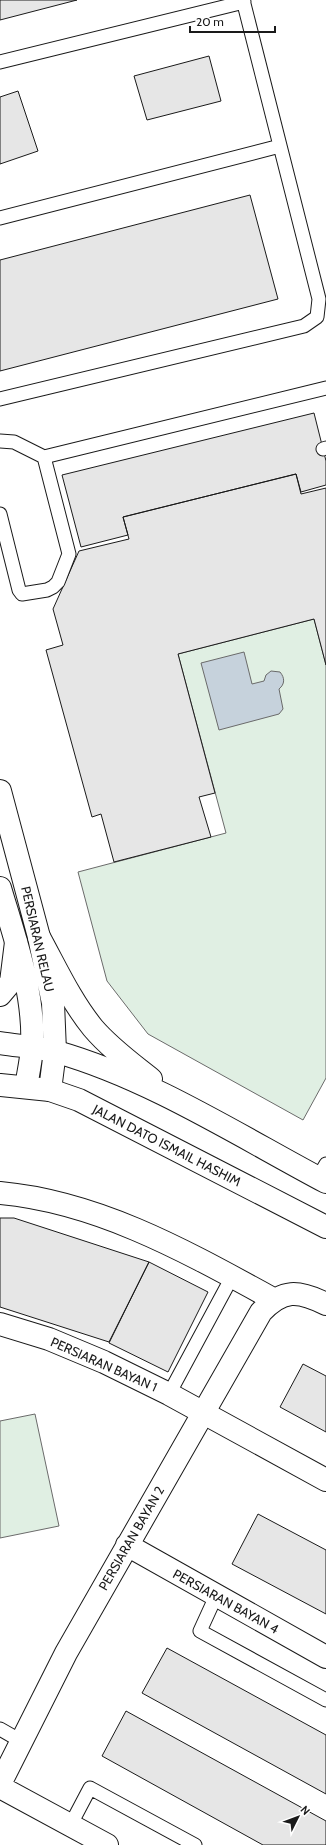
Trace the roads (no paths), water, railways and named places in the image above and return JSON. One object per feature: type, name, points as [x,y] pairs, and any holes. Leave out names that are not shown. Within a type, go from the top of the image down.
[{"type":"street","name":"PERSIARAN RELAU","points":[[0,791],[39,938],[53,1003],[55,1051],[50,1090]]},
{"type":"street","name":"PERSIARAN RELAU","points":[[0,888],[8,942],[29,1004],[32,1048],[26,1087]]},
{"type":"street","points":[[39,938],[74,1000],[94,1028],[119,1054],[194,1111]]},
{"type":"street","points":[[0,995],[11,982],[8,942]]},
{"type":"street","points":[[0,1043],[55,1051],[112,1070],[323,1175]]},
{"type":"street","name":"JALAN DATO ISMAIL HASHIM","points":[[0,1085],[50,1090],[79,1100],[326,1227]]},
{"type":"street","points":[[0,1193],[28,1196],[94,1212],[177,1248],[273,1299],[278,1296],[294,1294],[306,1295],[326,1304]]},
{"type":"street","name":"PERSIARAN BAYAN 2","points":[[0,1786],[66,1653],[261,1312],[273,1299]]},
{"type":"street","name":"PERSIARAN BAYAN 1","points":[[0,1324],[49,1339],[104,1362],[204,1413],[326,1480]]},
{"type":"street","name":"PERSIARAN BAYAN 4","points":[[127,1545],[326,1657]]},
{"type":"street","points":[[0,1786],[71,1824],[98,1843]]},
{"type":"lane","points":[[0,62],[244,1],[319,299],[317,317],[304,326],[0,399]]},
{"type":"lane","points":[[0,218],[280,146]]},
{"type":"lane","points":[[0,441],[14,442],[44,457],[326,388]]},
{"type":"lane","points":[[0,514],[19,590],[22,594],[47,590],[53,587],[58,582],[69,554],[44,457]]},
{"type":"lane","points":[[168,1394],[232,1277]]},
{"type":"lane","points":[[216,1596],[200,1631],[326,1700]]},
{"type":"lane","points":[[0,1729],[21,1741]]},
{"type":"lane","points":[[71,1824],[90,1788],[195,1845]]}]
